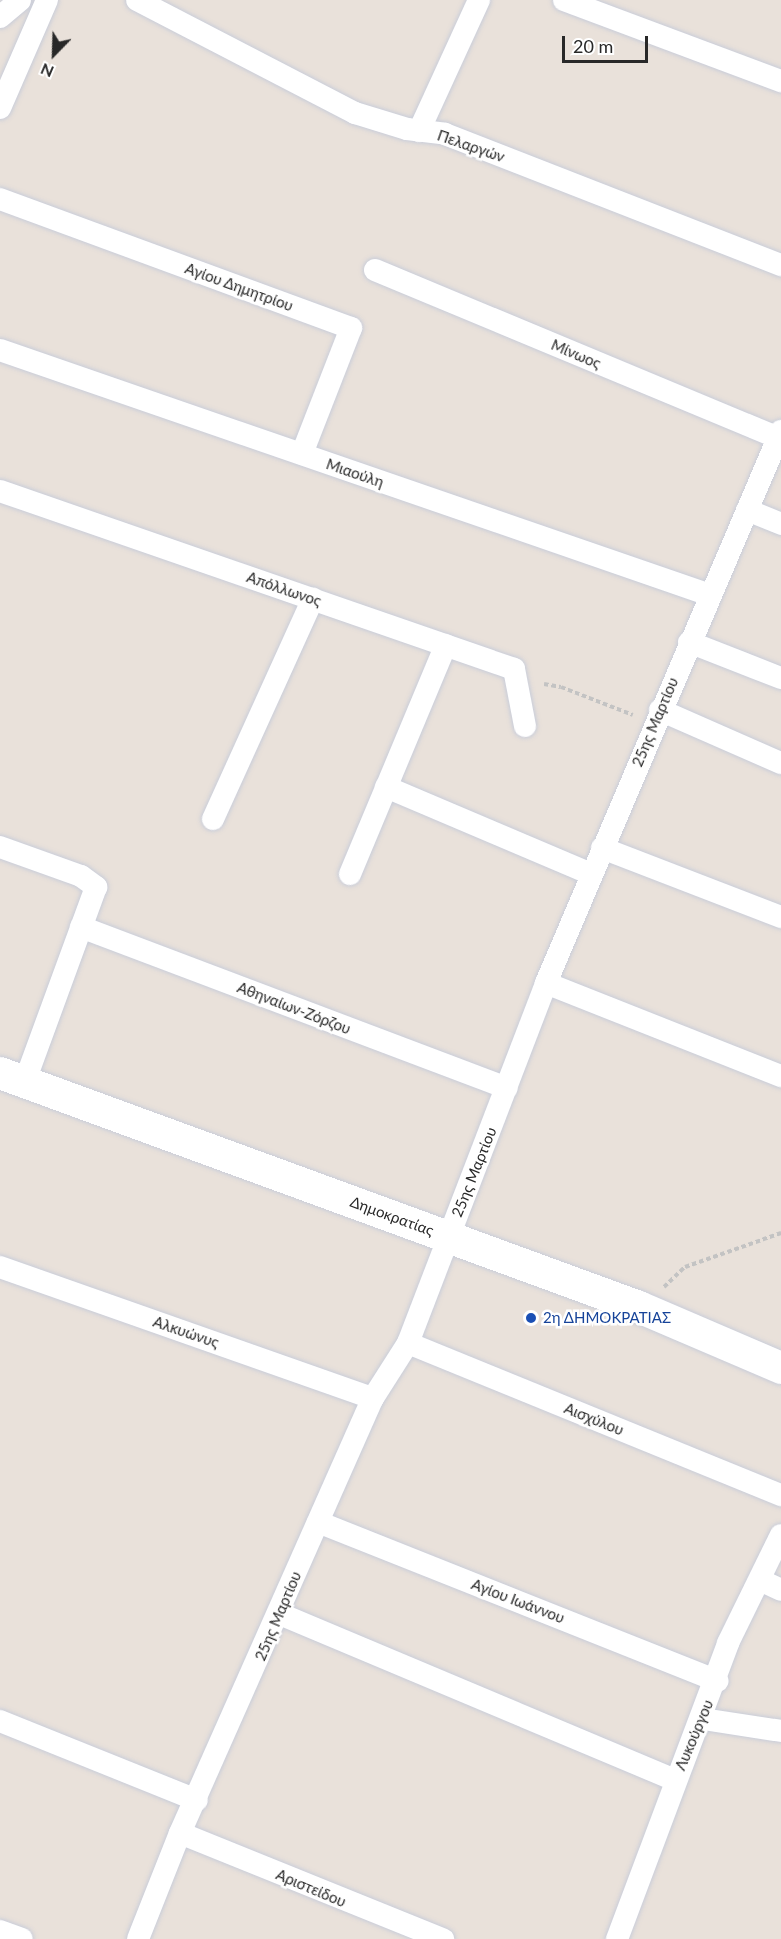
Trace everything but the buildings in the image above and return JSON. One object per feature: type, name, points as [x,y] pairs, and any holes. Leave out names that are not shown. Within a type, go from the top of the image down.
[{"type":"street","points":[[0,17],[20,0]]},
{"type":"street","points":[[0,108],[47,0]]},
{"type":"street","name":"Πελαργών","points":[[137,0],[355,113],[419,131],[445,134],[781,265]]},
{"type":"street","points":[[419,131],[479,0]]},
{"type":"street","points":[[564,0],[781,81]]},
{"type":"street","name":"Αγίου Δημητρίου","points":[[0,199],[351,328],[302,454]]},
{"type":"street","name":"Μίνωος","points":[[375,270],[780,435]]},
{"type":"street","name":"Μιαούλη","points":[[0,351],[710,595]]},
{"type":"street","name":"25ης Μαρτίου","points":[[138,1939],[180,1833],[280,1614],[373,1398],[408,1343],[546,983],[689,642],[780,435]]},
{"type":"street","name":"Απόλλωνος","points":[[0,491],[514,669],[516,681]]},
{"type":"street","points":[[747,510],[781,524]]},
{"type":"street","points":[[213,819],[313,599]]},
{"type":"street","points":[[689,642],[781,678]]},
{"type":"street","points":[[350,874],[446,645]]},
{"type":"street","points":[[516,681],[525,726]]},
{"type":"street","points":[[657,717],[781,763]]},
{"type":"street","points":[[387,787],[591,874]]},
{"type":"street","points":[[0,846],[81,876],[96,887],[81,927],[7,1078]]},
{"type":"street","points":[[602,848],[781,917]]},
{"type":"street","name":"Αθηναίων-Ζόρζου","points":[[81,927],[507,1088]]},
{"type":"street","points":[[546,983],[781,1076]]},
{"type":"street","name":"Δημοκρατίας","points":[[7,1078],[652,1313],[781,1368]]},
{"type":"street","name":"Αλκυώνυς","points":[[0,1267],[373,1398]]},
{"type":"street","name":"Αισχύλου","points":[[408,1343],[781,1495]]},
{"type":"street","name":"Αγίου Ιωάννου","points":[[318,1522],[717,1681]]},
{"type":"street","name":"Λυκούργου","points":[[617,1939],[675,1780],[703,1719],[728,1643],[781,1535]]},
{"type":"street","points":[[760,1580],[781,1590]]},
{"type":"street","points":[[280,1614],[675,1780]]},
{"type":"street","points":[[703,1719],[781,1731]]},
{"type":"street","points":[[0,1722],[197,1800]]},
{"type":"street","name":"Αριστείδου","points":[[180,1833],[443,1939]]},
{"type":"street","points":[[0,1931],[22,1939]]},
{"type":"path","points":[[516,681],[561,687],[657,717]]},
{"type":"path","points":[[652,1313],[664,1287],[680,1270],[781,1233]]},
{"type":"place","name":"2η ΔΗΜΟΚΡΑΤΙΑΣ","points":[[531,1318]]}]
